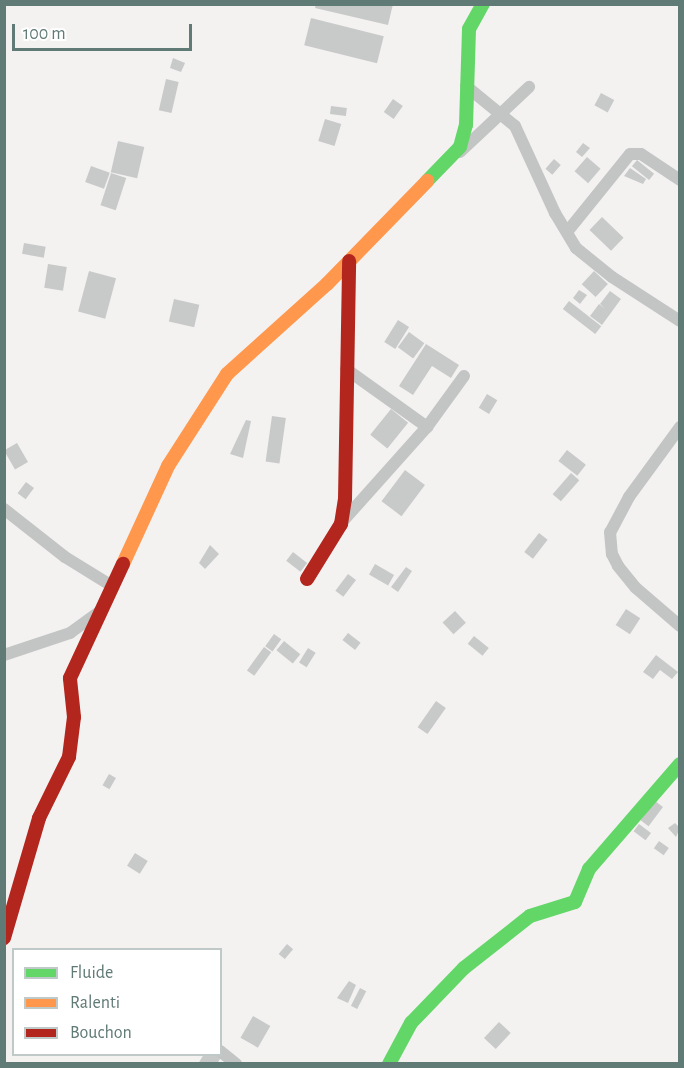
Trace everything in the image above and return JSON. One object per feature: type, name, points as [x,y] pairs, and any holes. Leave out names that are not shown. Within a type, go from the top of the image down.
[{"type":"street","points":[[448,163],[460,147],[466,125],[469,29],[483,4]]},
{"type":"street","points":[[466,86],[503,113],[524,140],[567,232],[592,262],[680,321]]},
{"type":"street","points":[[4,938],[39,818],[69,758],[74,717],[70,678],[168,466],[207,400],[227,374],[349,261],[529,87]]},
{"type":"street","points":[[567,232],[630,154],[641,154],[680,180]]},
{"type":"street","points":[[341,524],[345,499],[349,261]]},
{"type":"street","points":[[346,369],[427,427]]},
{"type":"street","points":[[307,579],[341,524],[427,427],[464,376]]},
{"type":"street","points":[[680,427],[629,497],[610,532],[610,543],[618,566],[636,588],[680,626]]},
{"type":"street","points":[[4,509],[65,557],[112,586]]},
{"type":"street","points":[[4,656],[70,633],[101,610]]},
{"type":"street","points":[[389,1064],[411,1023],[464,968],[530,916],[575,902],[589,869],[680,764]]},
{"type":"street","points":[[222,1053],[236,1064]]},
{"type":"building","points":[[316,4],[393,4],[388,25],[315,8]]},
{"type":"building","points":[[311,18],[384,36],[377,63],[304,45]]},
{"type":"building","points":[[173,58],[185,63],[181,72],[170,68]]},
{"type":"building","points":[[166,79],[179,82],[171,113],[159,110]]},
{"type":"building","points":[[601,93],[614,100],[608,112],[594,105]]},
{"type":"building","points":[[393,99],[403,106],[394,119],[384,112]]},
{"type":"building","points":[[331,106],[347,108],[346,116],[330,114]]},
{"type":"building","points":[[325,119],[341,124],[335,146],[318,141]]},
{"type":"building","points":[[118,141],[144,147],[137,178],[111,172]]},
{"type":"building","points":[[583,143],[590,148],[582,157],[576,152]]},
{"type":"building","points":[[587,157],[601,169],[588,183],[575,171]]},
{"type":"building","points":[[554,159],[561,165],[552,175],[545,169]]},
{"type":"building","points":[[637,160],[654,174],[649,180],[632,166]]},
{"type":"building","points":[[91,166],[110,173],[104,189],[85,182]]},
{"type":"building","points":[[630,168],[646,179],[643,184],[624,176]]},
{"type":"building","points":[[111,173],[126,178],[116,210],[100,205]]},
{"type":"building","points":[[602,217],[624,238],[611,251],[589,230]]},
{"type":"building","points":[[24,243],[46,247],[44,258],[22,254]]},
{"type":"building","points":[[48,264],[67,267],[63,291],[44,288]]},
{"type":"building","points":[[89,271],[116,278],[105,319],[78,312]]},
{"type":"building","points":[[594,271],[608,284],[596,297],[582,284]]},
{"type":"building","points":[[579,290],[587,295],[580,304],[573,298]]},
{"type":"building","points":[[610,291],[621,299],[602,325],[590,316],[599,304],[605,309],[600,304]]},
{"type":"building","points":[[174,299],[199,305],[194,327],[169,321]]},
{"type":"building","points":[[569,301],[601,326],[595,334],[563,309]]},
{"type":"building","points":[[398,320],[409,327],[395,349],[384,342]]},
{"type":"building","points":[[409,332],[424,343],[413,359],[398,347]]},
{"type":"building","points":[[426,344],[459,365],[451,378],[432,366],[413,395],[399,386]]},
{"type":"building","points":[[487,394],[497,400],[489,414],[479,408]]},
{"type":"building","points":[[391,409],[408,423],[387,448],[370,435]]},
{"type":"building","points":[[272,416],[286,418],[279,464],[266,462]]},
{"type":"building","points":[[246,420],[251,421],[243,458],[230,454]]},
{"type":"building","points":[[17,443],[28,462],[15,470],[4,450]]},
{"type":"building","points":[[567,450],[586,465],[577,476],[558,461]]},
{"type":"building","points":[[405,470],[425,485],[401,516],[382,501]]},
{"type":"building","points":[[571,473],[579,480],[561,501],[553,494]]},
{"type":"building","points":[[26,482],[34,488],[26,499],[18,493]]},
{"type":"building","points":[[539,533],[548,540],[533,559],[524,552]]},
{"type":"building","points":[[210,545],[219,554],[205,569],[199,563]]},
{"type":"building","points":[[293,552],[307,563],[300,572],[286,561]]},
{"type":"building","points":[[375,564],[394,575],[388,585],[369,574]]},
{"type":"building","points":[[406,567],[412,571],[398,592],[391,587]]},
{"type":"building","points":[[348,574],[356,580],[343,597],[335,591]]},
{"type":"building","points":[[626,609],[640,618],[630,634],[616,625]]},
{"type":"building","points":[[455,611],[466,623],[453,634],[443,623]]},
{"type":"building","points":[[348,633],[361,643],[355,650],[342,640]]},
{"type":"building","points":[[274,634],[281,639],[272,651],[265,646]]},
{"type":"building","points":[[474,636],[489,648],[482,656],[468,644]]},
{"type":"building","points":[[284,641],[300,654],[293,664],[276,650]]},
{"type":"building","points":[[264,647],[271,652],[254,676],[247,670]]},
{"type":"building","points":[[308,648],[316,653],[307,667],[299,662]]},
{"type":"building","points":[[656,655],[678,672],[672,679],[660,670],[653,679],[643,672]]},
{"type":"building","points":[[436,701],[446,708],[427,734],[418,727]]},
{"type":"building","points":[[109,774],[116,778],[109,789],[102,785]]},
{"type":"building","points":[[655,801],[663,807],[649,826],[641,820]]},
{"type":"building","points":[[675,823],[680,828],[676,837],[668,828]]},
{"type":"building","points":[[639,824],[651,833],[646,840],[634,831]]},
{"type":"building","points":[[659,841],[669,848],[664,855],[654,848]]},
{"type":"building","points":[[135,853],[148,861],[140,874],[127,866]]},
{"type":"building","points":[[287,944],[293,949],[285,959],[279,954]]},
{"type":"building","points":[[349,981],[356,985],[348,1003],[337,998]]},
{"type":"building","points":[[360,988],[366,991],[357,1009],[351,1006]]},
{"type":"building","points":[[253,1016],[270,1026],[258,1048],[240,1038]]},
{"type":"building","points":[[499,1022],[511,1033],[496,1049],[484,1038]]},
{"type":"building","points":[[203,1056],[222,1056],[217,1064],[198,1064]]},
{"type":"traffic: fast","points":[[427,181],[460,147],[466,125],[469,29],[483,4]]},
{"type":"traffic: fast","points":[[389,1064],[411,1023],[464,968],[530,916],[575,902],[589,869],[680,764]]},
{"type":"traffic: slow","points":[[123,564],[168,466],[227,374],[327,284],[427,181]]},
{"type":"traffic: jam","points":[[307,579],[341,524],[345,499],[349,261]]},
{"type":"traffic: jam","points":[[4,938],[39,818],[69,757],[74,717],[70,678],[123,564]]}]
